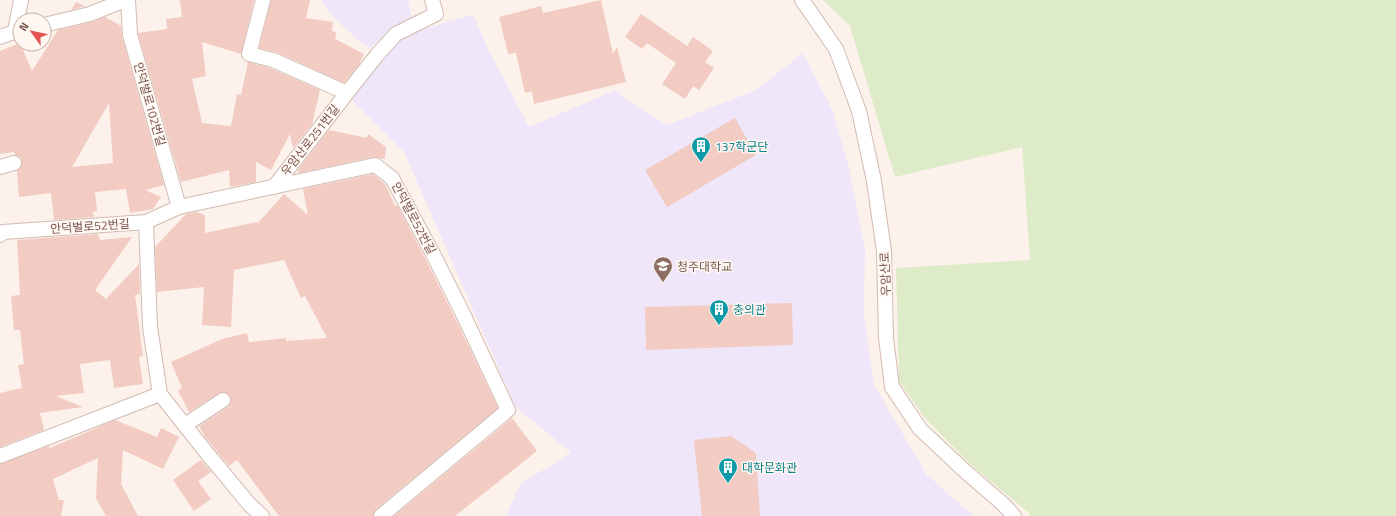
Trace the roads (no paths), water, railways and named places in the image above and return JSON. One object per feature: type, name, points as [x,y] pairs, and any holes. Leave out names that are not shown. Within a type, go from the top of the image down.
[{"type":"street","points":[[19,12],[21,0]]},
{"type":"street","points":[[52,23],[90,14],[126,0]]},
{"type":"street","name":"안덕벌로102번길","points":[[126,0],[130,35],[179,207]]},
{"type":"street","name":"우암산로251번길","points":[[263,0],[249,54],[273,60],[347,92]]},
{"type":"street","name":"우암산로251번길","points":[[274,187],[347,92],[396,34],[436,14],[432,0]]},
{"type":"street","name":"우암산로","points":[[802,0],[836,49],[860,111],[874,181],[884,251],[886,338],[892,387],[920,429],[1003,504],[1014,516]]},
{"type":"street","points":[[0,37],[12,33]]},
{"type":"street","points":[[0,167],[14,163]]},
{"type":"street","name":"안덕벌로52번길","points":[[0,235],[3,232],[146,222],[179,207],[375,165],[392,178],[433,254],[508,410],[380,516]]},
{"type":"street","points":[[146,222],[150,327],[160,394],[249,504],[262,516]]},
{"type":"street","points":[[0,456],[160,394]]},
{"type":"street","points":[[185,425],[223,400]]},
{"type":"place","name":"137학군단","points":[[701,163]]},
{"type":"place","name":"청주대학교","points":[[663,283]]},
{"type":"place","name":"충의관","points":[[719,326]]},
{"type":"place","name":"대학문화관","points":[[728,484]]}]
